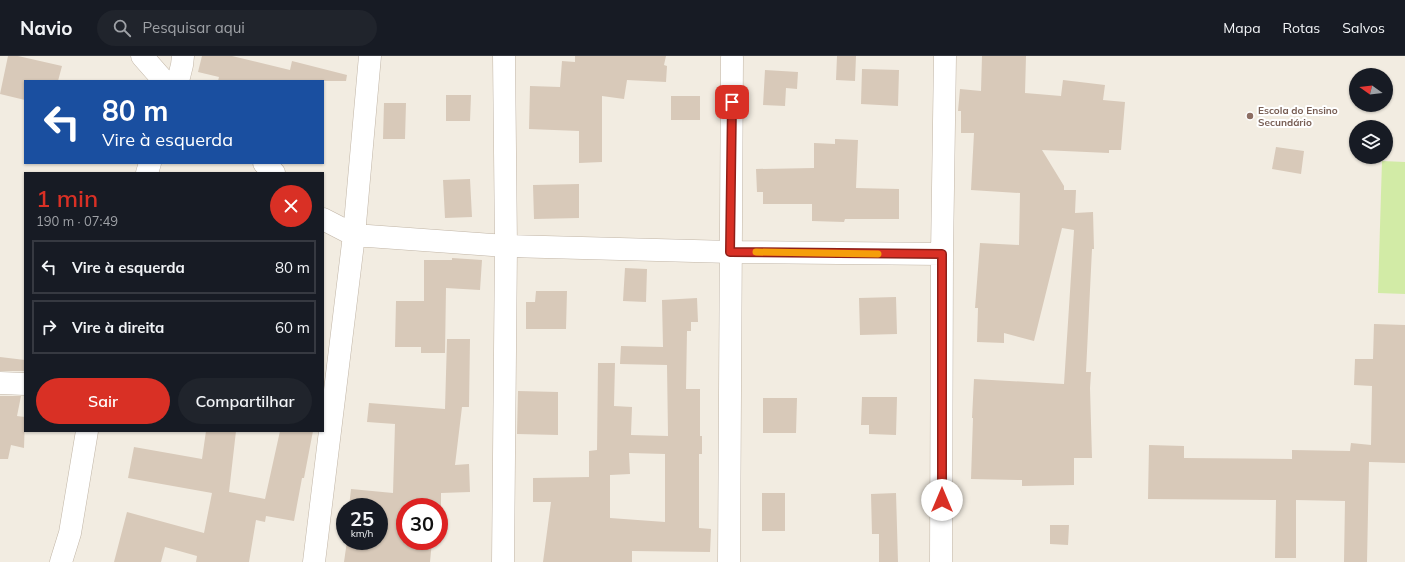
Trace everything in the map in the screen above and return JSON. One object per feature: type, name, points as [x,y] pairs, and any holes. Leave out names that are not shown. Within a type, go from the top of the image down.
[{"type":"street","points":[[142,56],[163,80]]},
{"type":"street","points":[[178,80],[183,56]]},
{"type":"street","points":[[314,562],[354,235],[370,56]]},
{"type":"street","points":[[503,562],[506,246],[504,56]]},
{"type":"street","points":[[941,562],[942,254],[946,56]]},
{"type":"street","points":[[729,562],[732,58]]},
{"type":"street","points":[[265,164],[273,172]]},
{"type":"street","points":[[324,219],[354,235],[506,246],[730,252],[942,254]]},
{"type":"street","points":[[0,383],[24,384]]},
{"type":"street","points":[[61,562],[70,533],[87,432]]},
{"type":"green space","points":[[1393,161],[1405,162],[1405,294],[1378,293],[1382,164],[1393,164]]},
{"type":"building","points":[[8,56],[18,56],[62,66],[58,80],[24,80],[24,100],[0,94]]},
{"type":"building","points":[[202,56],[232,56],[290,70],[292,61],[347,75],[346,81],[218,80],[219,77],[198,72]]},
{"type":"building","points":[[575,56],[666,56],[664,65],[667,66],[666,82],[627,80],[624,99],[602,96],[602,162],[579,163],[579,131],[529,129],[530,86],[560,87],[562,61],[575,62]]},
{"type":"building","points":[[837,56],[856,56],[855,81],[836,80]]},
{"type":"building","points":[[982,56],[1026,56],[1025,93],[1061,96],[1063,80],[1105,85],[1103,100],[1125,102],[1121,150],[1109,150],[1109,153],[1042,150],[1064,186],[1064,190],[1076,190],[1075,213],[1093,212],[1094,249],[1092,249],[1086,372],[1091,372],[1092,458],[1074,458],[1074,485],[1022,486],[1022,480],[971,479],[974,379],[1064,384],[1074,230],[1062,228],[1034,341],[1004,333],[1004,343],[977,342],[978,308],[975,308],[980,243],[1019,245],[1020,193],[971,190],[974,133],[961,133],[961,111],[958,111],[960,89],[981,91]]},
{"type":"building","points":[[862,69],[899,70],[898,106],[861,104]]},
{"type":"building","points":[[765,70],[798,72],[797,89],[786,88],[785,106],[763,105]]},
{"type":"building","points":[[446,95],[471,95],[470,121],[446,121]]},
{"type":"building","points":[[671,96],[700,96],[700,120],[671,120]]},
{"type":"building","points":[[384,103],[406,103],[405,139],[383,139]]},
{"type":"building","points":[[835,139],[858,140],[856,188],[899,189],[899,219],[845,219],[844,222],[812,221],[812,204],[763,204],[763,192],[757,192],[756,169],[814,168],[814,143],[835,144]]},
{"type":"building","points":[[1276,147],[1304,151],[1301,174],[1272,169]]},
{"type":"building","points":[[470,179],[472,217],[445,218],[443,180]]},
{"type":"building","points":[[579,184],[579,218],[534,219],[533,185]]},
{"type":"building","points":[[452,258],[482,260],[480,290],[446,288],[445,353],[421,353],[421,347],[395,347],[396,301],[424,301],[424,260],[452,260]]},
{"type":"building","points":[[625,268],[647,269],[646,302],[623,301]]},
{"type":"building","points":[[536,291],[567,291],[566,329],[526,329],[526,302],[535,302]]},
{"type":"building","points":[[896,297],[897,334],[860,335],[859,298]]},
{"type":"building","points":[[697,298],[698,322],[691,322],[691,331],[687,331],[686,389],[700,389],[700,436],[702,436],[702,454],[699,454],[699,528],[711,529],[710,552],[632,551],[632,562],[543,562],[551,502],[533,502],[533,478],[589,477],[589,451],[597,450],[598,363],[615,363],[614,406],[632,407],[631,435],[668,436],[667,365],[620,364],[621,346],[663,347],[662,300]],"holes":[[[629,453],[665,454],[665,522],[610,518],[610,475],[630,474]]]},
{"type":"building","points":[[1374,324],[1405,325],[1405,463],[1369,462],[1367,562],[1344,562],[1345,501],[1296,500],[1296,558],[1275,558],[1276,500],[1148,499],[1149,445],[1184,446],[1184,458],[1292,459],[1292,450],[1350,451],[1351,443],[1371,445],[1372,386],[1354,385],[1355,359],[1373,359]]},
{"type":"building","points":[[447,339],[470,339],[469,407],[462,407],[455,465],[469,464],[470,492],[441,493],[441,498],[396,498],[396,550],[431,550],[430,562],[344,562],[346,550],[388,550],[388,498],[350,498],[351,489],[393,493],[395,424],[367,422],[369,403],[445,409]]},
{"type":"building","points":[[0,357],[24,360],[24,371],[0,371]]},
{"type":"building","points":[[518,391],[558,392],[558,435],[517,434]]},
{"type":"building","points":[[0,396],[21,396],[17,416],[24,417],[24,448],[11,445],[8,459],[0,459]]},
{"type":"building","points":[[862,397],[897,397],[896,435],[869,434],[869,425],[861,425]]},
{"type":"building","points":[[763,398],[797,398],[796,433],[763,433]]},
{"type":"building","points":[[206,432],[236,432],[229,492],[265,499],[280,432],[313,432],[294,521],[266,516],[265,522],[256,520],[249,562],[196,562],[197,556],[165,547],[161,562],[114,562],[127,512],[204,533],[212,493],[128,478],[134,447],[202,459]]},
{"type":"building","points":[[762,493],[785,493],[785,531],[762,531]]},
{"type":"building","points":[[896,493],[898,562],[879,562],[879,534],[872,534],[871,494]]},
{"type":"building","points":[[1050,525],[1069,525],[1068,545],[1050,544]]},
{"type":"slow traffic","points":[[756,252],[878,254]]},
{"type":"place","name":"Escola do Ensino Secundário","points":[[1250,116]]},
{"type":"route","points":[[732,102],[730,252],[942,254],[942,500]]}]
